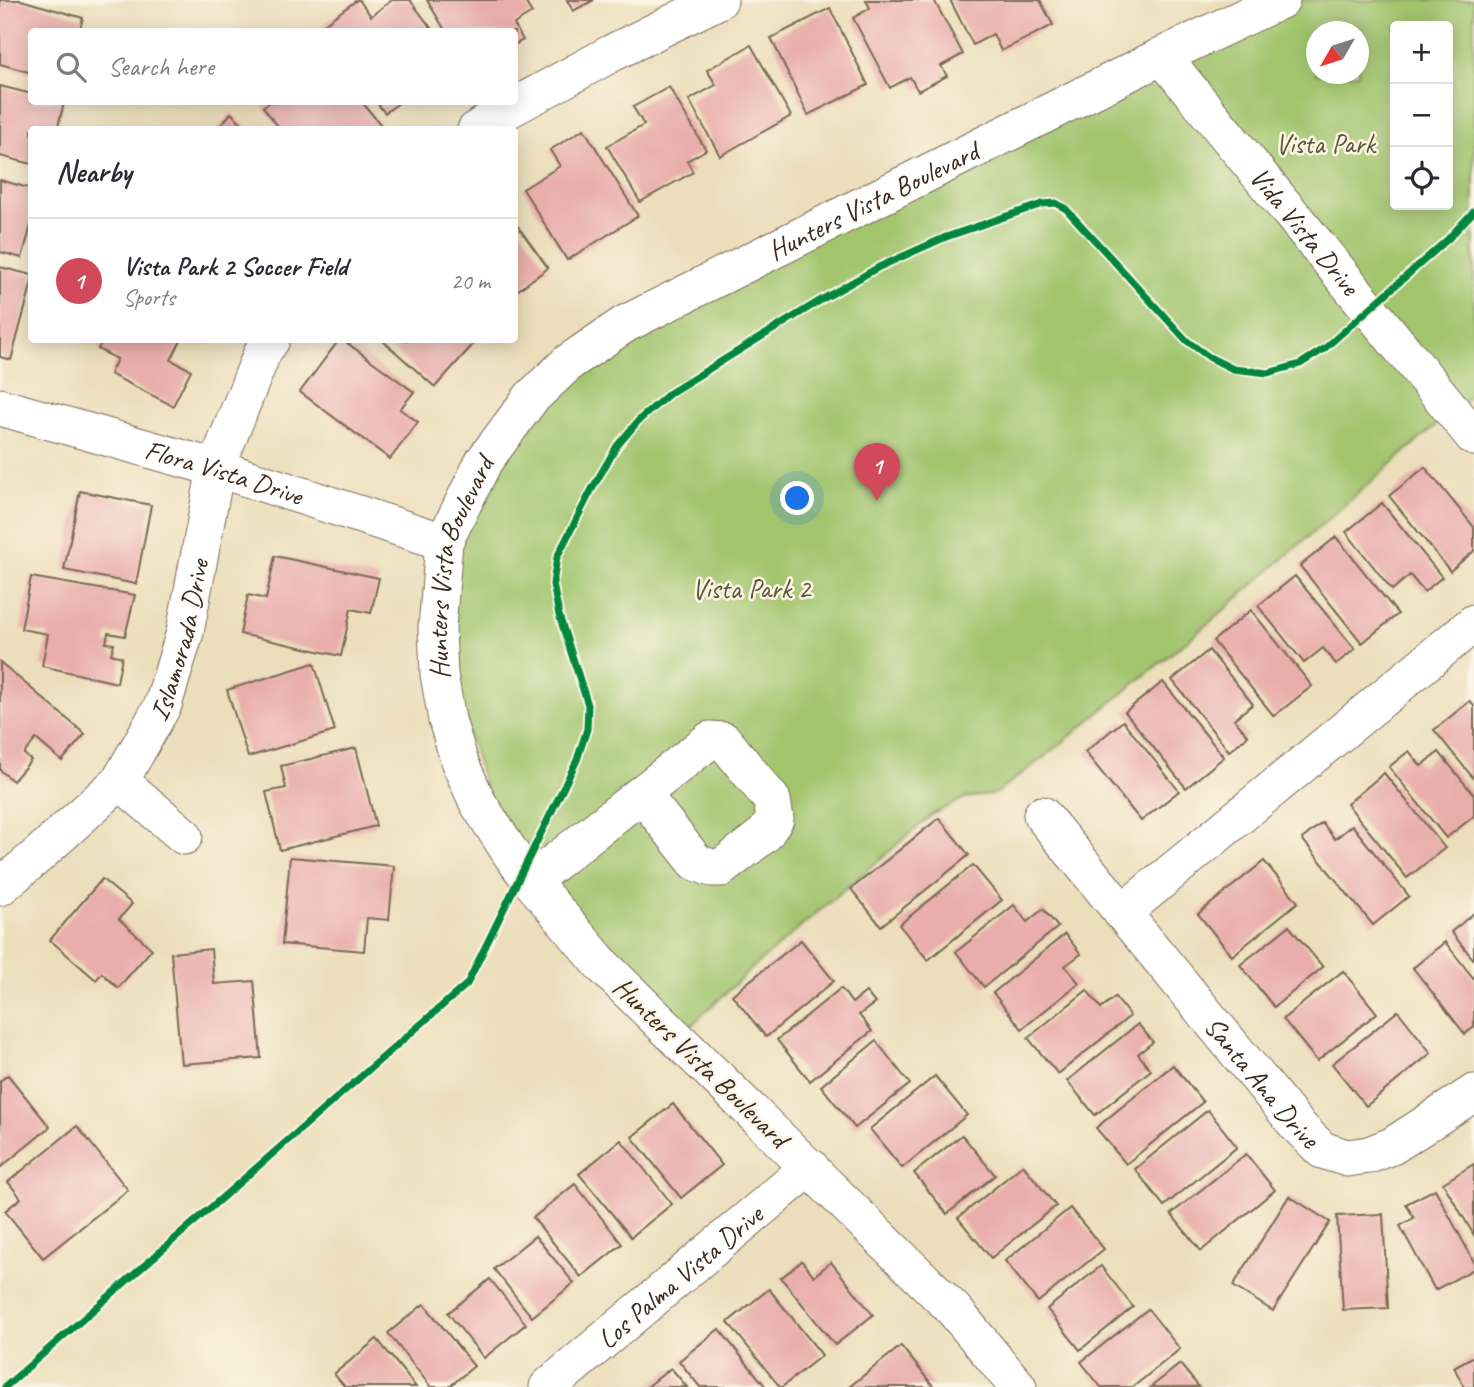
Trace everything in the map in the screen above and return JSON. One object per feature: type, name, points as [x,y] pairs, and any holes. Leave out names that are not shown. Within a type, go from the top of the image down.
[{"type":"street","points":[[518,104],[612,53],[719,0]]},
{"type":"street","name":"Hunters Vista Boulevard","points":[[1018,1387],[954,1310],[621,984],[531,881],[501,840],[478,803],[460,763],[450,731],[439,674],[437,628],[444,542],[484,461],[531,398],[569,362],[625,324],[1162,55],[1281,0]]},
{"type":"street","name":"Vida Vista Drive","points":[[1162,55],[1474,437]]},
{"type":"street","points":[[482,126],[517,105]]},
{"type":"street","name":"Islamorada Drive","points":[[0,887],[120,781],[163,705],[185,632],[216,468],[263,351],[269,343]]},
{"type":"street","name":"Flora Vista Drive","points":[[0,407],[216,468],[444,542]]},
{"type":"street","points":[[1122,913],[1474,623]]},
{"type":"street","points":[[120,781],[184,836]]},
{"type":"street","points":[[531,881],[642,794]]},
{"type":"street","name":"Santa Ana Drive","points":[[1042,815],[1297,1125],[1321,1150],[1347,1158],[1369,1155],[1392,1146],[1474,1093]]},
{"type":"street","name":"Los Palma Vista Drive","points":[[548,1387],[810,1167]]},
{"type":"green space","name":"Vista Park 2","points":[[1281,0],[1474,0],[1474,392],[1216,617],[1052,751],[995,794],[965,798],[933,814],[750,970],[677,1039],[501,840],[437,628],[484,461],[569,362]]},
{"type":"building","points":[[0,0],[21,0],[83,18],[80,28],[28,28],[28,72],[0,64]]},
{"type":"building","points":[[357,0],[371,16],[392,0],[410,0],[431,28],[321,28]]},
{"type":"building","points":[[427,0],[524,0],[532,13],[514,24],[516,28],[444,28]]},
{"type":"building","points":[[567,0],[594,0],[573,11]]},
{"type":"building","points":[[866,0],[934,0],[963,54],[941,66],[947,76],[918,91],[910,77],[890,88],[853,18],[870,8]]},
{"type":"building","points":[[950,0],[1040,0],[1053,25],[1001,51],[993,34],[973,45]]},
{"type":"building","points":[[830,8],[868,85],[808,115],[771,38]]},
{"type":"building","points":[[751,45],[791,116],[720,156],[689,100],[716,85],[707,70]]},
{"type":"building","points":[[0,86],[28,93],[28,105],[63,105],[58,126],[28,126],[28,163],[0,156]]},
{"type":"building","points":[[669,87],[706,150],[687,161],[693,172],[640,202],[607,146],[644,125],[633,107]]},
{"type":"building","points":[[364,105],[382,126],[278,126],[263,107]]},
{"type":"building","points":[[378,105],[396,105],[385,113]]},
{"type":"building","points":[[231,113],[245,126],[220,126]]},
{"type":"building","points":[[584,129],[638,216],[567,260],[523,189],[560,166],[550,150]]},
{"type":"building","points":[[0,180],[28,188],[28,236],[22,258],[0,252]]},
{"type":"building","points":[[518,227],[548,268],[518,290]]},
{"type":"building","points":[[0,267],[28,274],[28,297],[11,360],[0,357]]},
{"type":"building","points":[[101,343],[180,343],[171,360],[191,370],[173,406],[110,374],[117,359],[98,349]]},
{"type":"building","points":[[337,343],[347,343],[414,392],[400,409],[418,422],[390,459],[300,392]]},
{"type":"building","points":[[385,343],[474,343],[435,387]]},
{"type":"building","points":[[1425,467],[1474,527],[1474,551],[1450,571],[1389,496]]},
{"type":"building","points":[[80,491],[151,505],[136,584],[64,570]]},
{"type":"building","points":[[1382,503],[1442,577],[1424,592],[1410,575],[1392,590],[1346,532]]},
{"type":"building","points":[[1336,537],[1398,614],[1362,643],[1300,566]]},
{"type":"building","points":[[275,556],[379,578],[371,613],[351,609],[341,656],[240,634],[248,595],[266,599]]},
{"type":"building","points":[[1295,576],[1355,649],[1336,664],[1323,648],[1304,663],[1258,606]]},
{"type":"building","points":[[31,577],[135,595],[125,636],[108,633],[106,643],[114,644],[111,654],[122,657],[117,683],[42,666],[48,634],[21,629]]},
{"type":"building","points":[[1251,610],[1312,686],[1274,716],[1213,641]]},
{"type":"building","points":[[1209,650],[1253,704],[1234,719],[1248,736],[1229,751],[1172,680]]},
{"type":"building","points":[[0,662],[85,734],[62,761],[36,739],[24,754],[31,760],[13,781],[0,770]]},
{"type":"building","points":[[314,663],[335,731],[248,757],[227,690]]},
{"type":"building","points":[[1163,682],[1224,757],[1186,788],[1125,712]]},
{"type":"building","points":[[1470,701],[1474,706],[1474,779],[1434,730]]},
{"type":"building","points":[[1123,721],[1179,791],[1141,821],[1085,752]]},
{"type":"building","points":[[356,748],[376,826],[280,850],[266,792],[286,788],[281,766]]},
{"type":"building","points":[[1409,751],[1421,766],[1439,752],[1474,795],[1474,816],[1446,838],[1389,767]]},
{"type":"building","points":[[1384,773],[1445,848],[1407,878],[1347,804]]},
{"type":"building","points":[[939,818],[969,855],[881,926],[851,889]]},
{"type":"building","points":[[1322,823],[1335,839],[1352,825],[1409,896],[1373,925],[1302,839]]},
{"type":"building","points":[[290,857],[394,866],[389,920],[367,918],[364,951],[282,944]]},
{"type":"building","points":[[1264,861],[1298,902],[1232,956],[1198,914]]},
{"type":"building","points":[[973,865],[1002,900],[928,960],[899,925]]},
{"type":"building","points":[[102,879],[132,904],[119,919],[152,949],[118,988],[102,973],[96,980],[50,940]]},
{"type":"building","points":[[1014,905],[1027,922],[1043,909],[1058,927],[984,987],[956,952]]},
{"type":"building","points":[[1474,913],[1474,960],[1451,932]]},
{"type":"building","points":[[1289,926],[1323,967],[1274,1007],[1240,965]]},
{"type":"building","points":[[1065,934],[1081,954],[1065,966],[1079,983],[1022,1029],[993,993]]},
{"type":"building","points":[[801,940],[834,981],[766,1037],[732,995]]},
{"type":"building","points":[[1445,942],[1474,979],[1474,1027],[1465,1034],[1413,968]]},
{"type":"building","points":[[211,949],[214,984],[254,981],[261,1058],[181,1064],[171,953]]},
{"type":"building","points":[[1343,971],[1377,1013],[1317,1061],[1283,1019]]},
{"type":"building","points":[[841,988],[852,1003],[866,992],[875,1003],[859,1015],[872,1031],[810,1081],[777,1040]]},
{"type":"building","points":[[1087,990],[1101,1008],[1115,997],[1130,1016],[1058,1074],[1028,1038]]},
{"type":"building","points":[[1398,1011],[1431,1053],[1366,1106],[1332,1064]]},
{"type":"building","points":[[1138,1024],[1153,1042],[1138,1054],[1151,1070],[1095,1115],[1067,1081]]},
{"type":"building","points":[[876,1041],[910,1084],[855,1128],[821,1086]]},
{"type":"building","points":[[1173,1065],[1203,1102],[1126,1164],[1096,1128]]},
{"type":"building","points":[[8,1075],[50,1127],[0,1168],[0,1081]]},
{"type":"building","points":[[935,1076],[967,1115],[902,1168],[870,1129]]},
{"type":"building","points":[[673,1104],[722,1165],[681,1198],[632,1137]]},
{"type":"building","points":[[1208,1110],[1237,1147],[1164,1206],[1135,1169]]},
{"type":"building","points":[[77,1126],[128,1190],[43,1258],[5,1211],[21,1198],[8,1182]]},
{"type":"building","points":[[962,1135],[995,1175],[947,1214],[914,1173]]},
{"type":"building","points":[[621,1140],[672,1204],[631,1237],[579,1174]]},
{"type":"building","points":[[1246,1154],[1275,1190],[1201,1251],[1171,1214]]},
{"type":"building","points":[[1474,1164],[1474,1235],[1443,1183]]},
{"type":"building","points":[[1023,1165],[1056,1206],[991,1258],[958,1218]]},
{"type":"building","points":[[575,1184],[622,1244],[581,1277],[533,1218]]},
{"type":"building","points":[[1435,1189],[1474,1262],[1474,1269],[1435,1290],[1400,1226],[1414,1218],[1406,1204]]},
{"type":"building","points":[[1289,1196],[1330,1222],[1273,1311],[1233,1286]]},
{"type":"building","points":[[1070,1208],[1104,1249],[1038,1302],[1005,1261]]},
{"type":"building","points":[[1383,1214],[1388,1308],[1343,1310],[1337,1216]]},
{"type":"building","points":[[535,1236],[574,1283],[532,1317],[494,1269]]},
{"type":"building","points":[[802,1261],[814,1276],[831,1262],[873,1315],[835,1345],[781,1278]]},
{"type":"building","points":[[1101,1266],[1133,1307],[1080,1350],[1047,1309]]},
{"type":"building","points":[[490,1279],[526,1324],[484,1358],[448,1313]]},
{"type":"building","points":[[769,1289],[822,1355],[782,1387],[728,1322]]},
{"type":"building","points":[[424,1304],[474,1366],[449,1387],[431,1387],[388,1333]]},
{"type":"building","points":[[1148,1309],[1180,1349],[1133,1387],[1101,1387],[1081,1362]]},
{"type":"building","points":[[719,1329],[766,1387],[700,1387],[679,1361]]},
{"type":"building","points":[[377,1339],[416,1387],[345,1387],[334,1374]]},
{"type":"building","points":[[901,1346],[934,1387],[849,1387]]},
{"type":"building","points":[[1474,1356],[1474,1387],[1464,1387],[1454,1367]]},
{"type":"building","points":[[1180,1364],[1199,1387],[1151,1387]]},
{"type":"building","points":[[671,1368],[687,1387],[647,1387]]},
{"type":"cycle path","points":[[5,1387],[467,984],[577,760],[587,729],[588,705],[559,615],[553,584],[557,557],[617,446],[639,420],[670,393],[879,267],[946,237],[1042,204],[1056,203],[1066,209],[1187,341],[1209,357],[1233,369],[1268,373],[1300,364],[1324,349],[1448,239],[1474,211]]},
{"type":"place","name":"Vista Park 2 Soccer Field","points":[[877,501]]},
{"type":"park label","name":"Vista Park","points":[[1325,143]]}]
